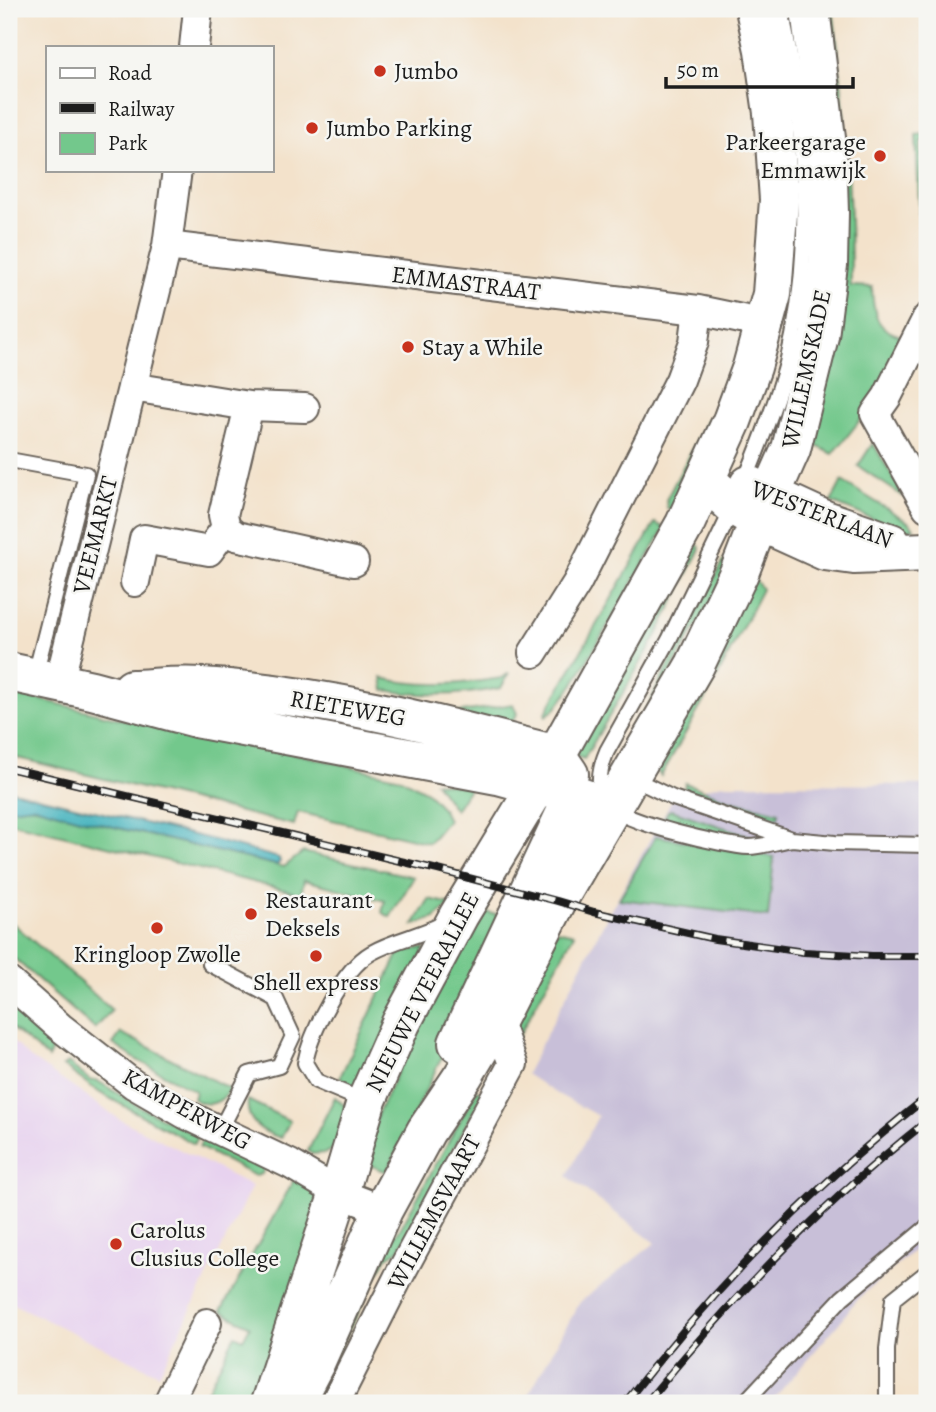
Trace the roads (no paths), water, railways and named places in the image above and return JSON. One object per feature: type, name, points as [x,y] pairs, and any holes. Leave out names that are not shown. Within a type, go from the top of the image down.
[{"type":"main road","name":"WILLEMSKADE","points":[[547,770],[685,524],[736,411],[765,324],[772,294],[779,200],[773,113],[755,9]]},
{"type":"main road","name":"WILLEMSKADE","points":[[609,782],[695,665],[739,573],[752,501],[791,449],[807,388],[819,336],[828,265],[829,213],[827,146],[810,9]]},
{"type":"main road","name":"WESTERLAAN","points":[[706,480],[752,501],[825,520],[927,552]]},
{"type":"main road","name":"RIETEWEG","points":[[48,681],[196,718],[547,770],[609,782]]},
{"type":"main road","name":"NIEUWE VEERALLEE","points":[[270,1403],[366,1102],[401,1023],[459,915],[547,770]]},
{"type":"main road","points":[[294,1403],[316,1363],[383,1210],[426,1131],[497,1019],[557,901],[609,782]]},
{"type":"main road","points":[[426,1131],[462,1032],[609,782]]},
{"type":"street","points":[[194,46],[198,9]]},
{"type":"street","name":"VEEMARKT","points":[[48,681],[132,387],[167,246],[177,172]]},
{"type":"street","name":"EMMASTRAAT","points":[[167,246],[698,310],[765,324]]},
{"type":"street","points":[[533,653],[577,583],[680,380],[694,342],[698,310]]},
{"type":"street","points":[[925,329],[875,414],[927,507]]},
{"type":"street","points":[[132,387],[249,406],[305,408]]},
{"type":"street","points":[[249,406],[223,515],[226,528],[236,536],[354,562]]},
{"type":"street","name":"VEEMARKT","points":[[135,582],[144,539],[209,551],[226,528]]},
{"type":"street","name":"KAMPERWEG","points":[[9,982],[60,1027],[133,1084],[185,1114],[290,1164],[339,1193],[383,1210]]},
{"type":"street","name":"WILLEMSVAART","points":[[335,1403],[398,1278],[513,1064],[497,1019]]},
{"type":"street","points":[[169,1403],[207,1323]]},
{"type":"lane","name":"WILLEMSKADE","points":[[609,782],[600,767],[615,735],[752,501],[787,363],[796,320],[806,230],[802,148],[781,9]]},
{"type":"lane","points":[[9,460],[86,474],[48,681]]},
{"type":"lane","points":[[609,782],[615,735]]},
{"type":"lane","points":[[609,782],[656,828],[750,847],[792,839]]},
{"type":"lane","points":[[609,782],[792,839],[927,845]]},
{"type":"lane","points":[[366,1102],[316,1081],[305,1063],[309,1044],[355,965],[372,952],[426,933],[459,915]]},
{"type":"lane","points":[[210,964],[276,999],[293,1036],[309,1044]]},
{"type":"lane","points":[[220,1130],[249,1074],[279,1066],[293,1036]]},
{"type":"lane","points":[[744,1403],[842,1298],[927,1227]]},
{"type":"lane","points":[[887,1403],[887,1349],[893,1298],[927,1272]]},
{"type":"water","points":[[9,790],[206,838],[279,858],[280,862],[276,865],[34,806],[9,809]]},
{"type":"railway","points":[[9,768],[438,870],[594,912],[715,939],[804,952],[927,956]]},
{"type":"railway","points":[[625,1403],[693,1320],[766,1241],[844,1166],[927,1097]]},
{"type":"railway","points":[[646,1403],[744,1290],[779,1254],[851,1186],[927,1121]]},
{"type":"place","name":"Jumbo","points":[[380,71]]},
{"type":"place","name":"Jumbo Parking","points":[[312,128]]},
{"type":"place","name":"Parkeergarage Emmawijk","points":[[880,156]]},
{"type":"place","name":"Stay a While","points":[[408,347]]},
{"type":"place","name":"Restaurant Deksels","points":[[251,914]]},
{"type":"place","name":"Kringloop Zwolle","points":[[157,928]]},
{"type":"place","name":"Shell express","points":[[316,956]]},
{"type":"place","name":"Carolus Clusius College","points":[[116,1244]]}]
